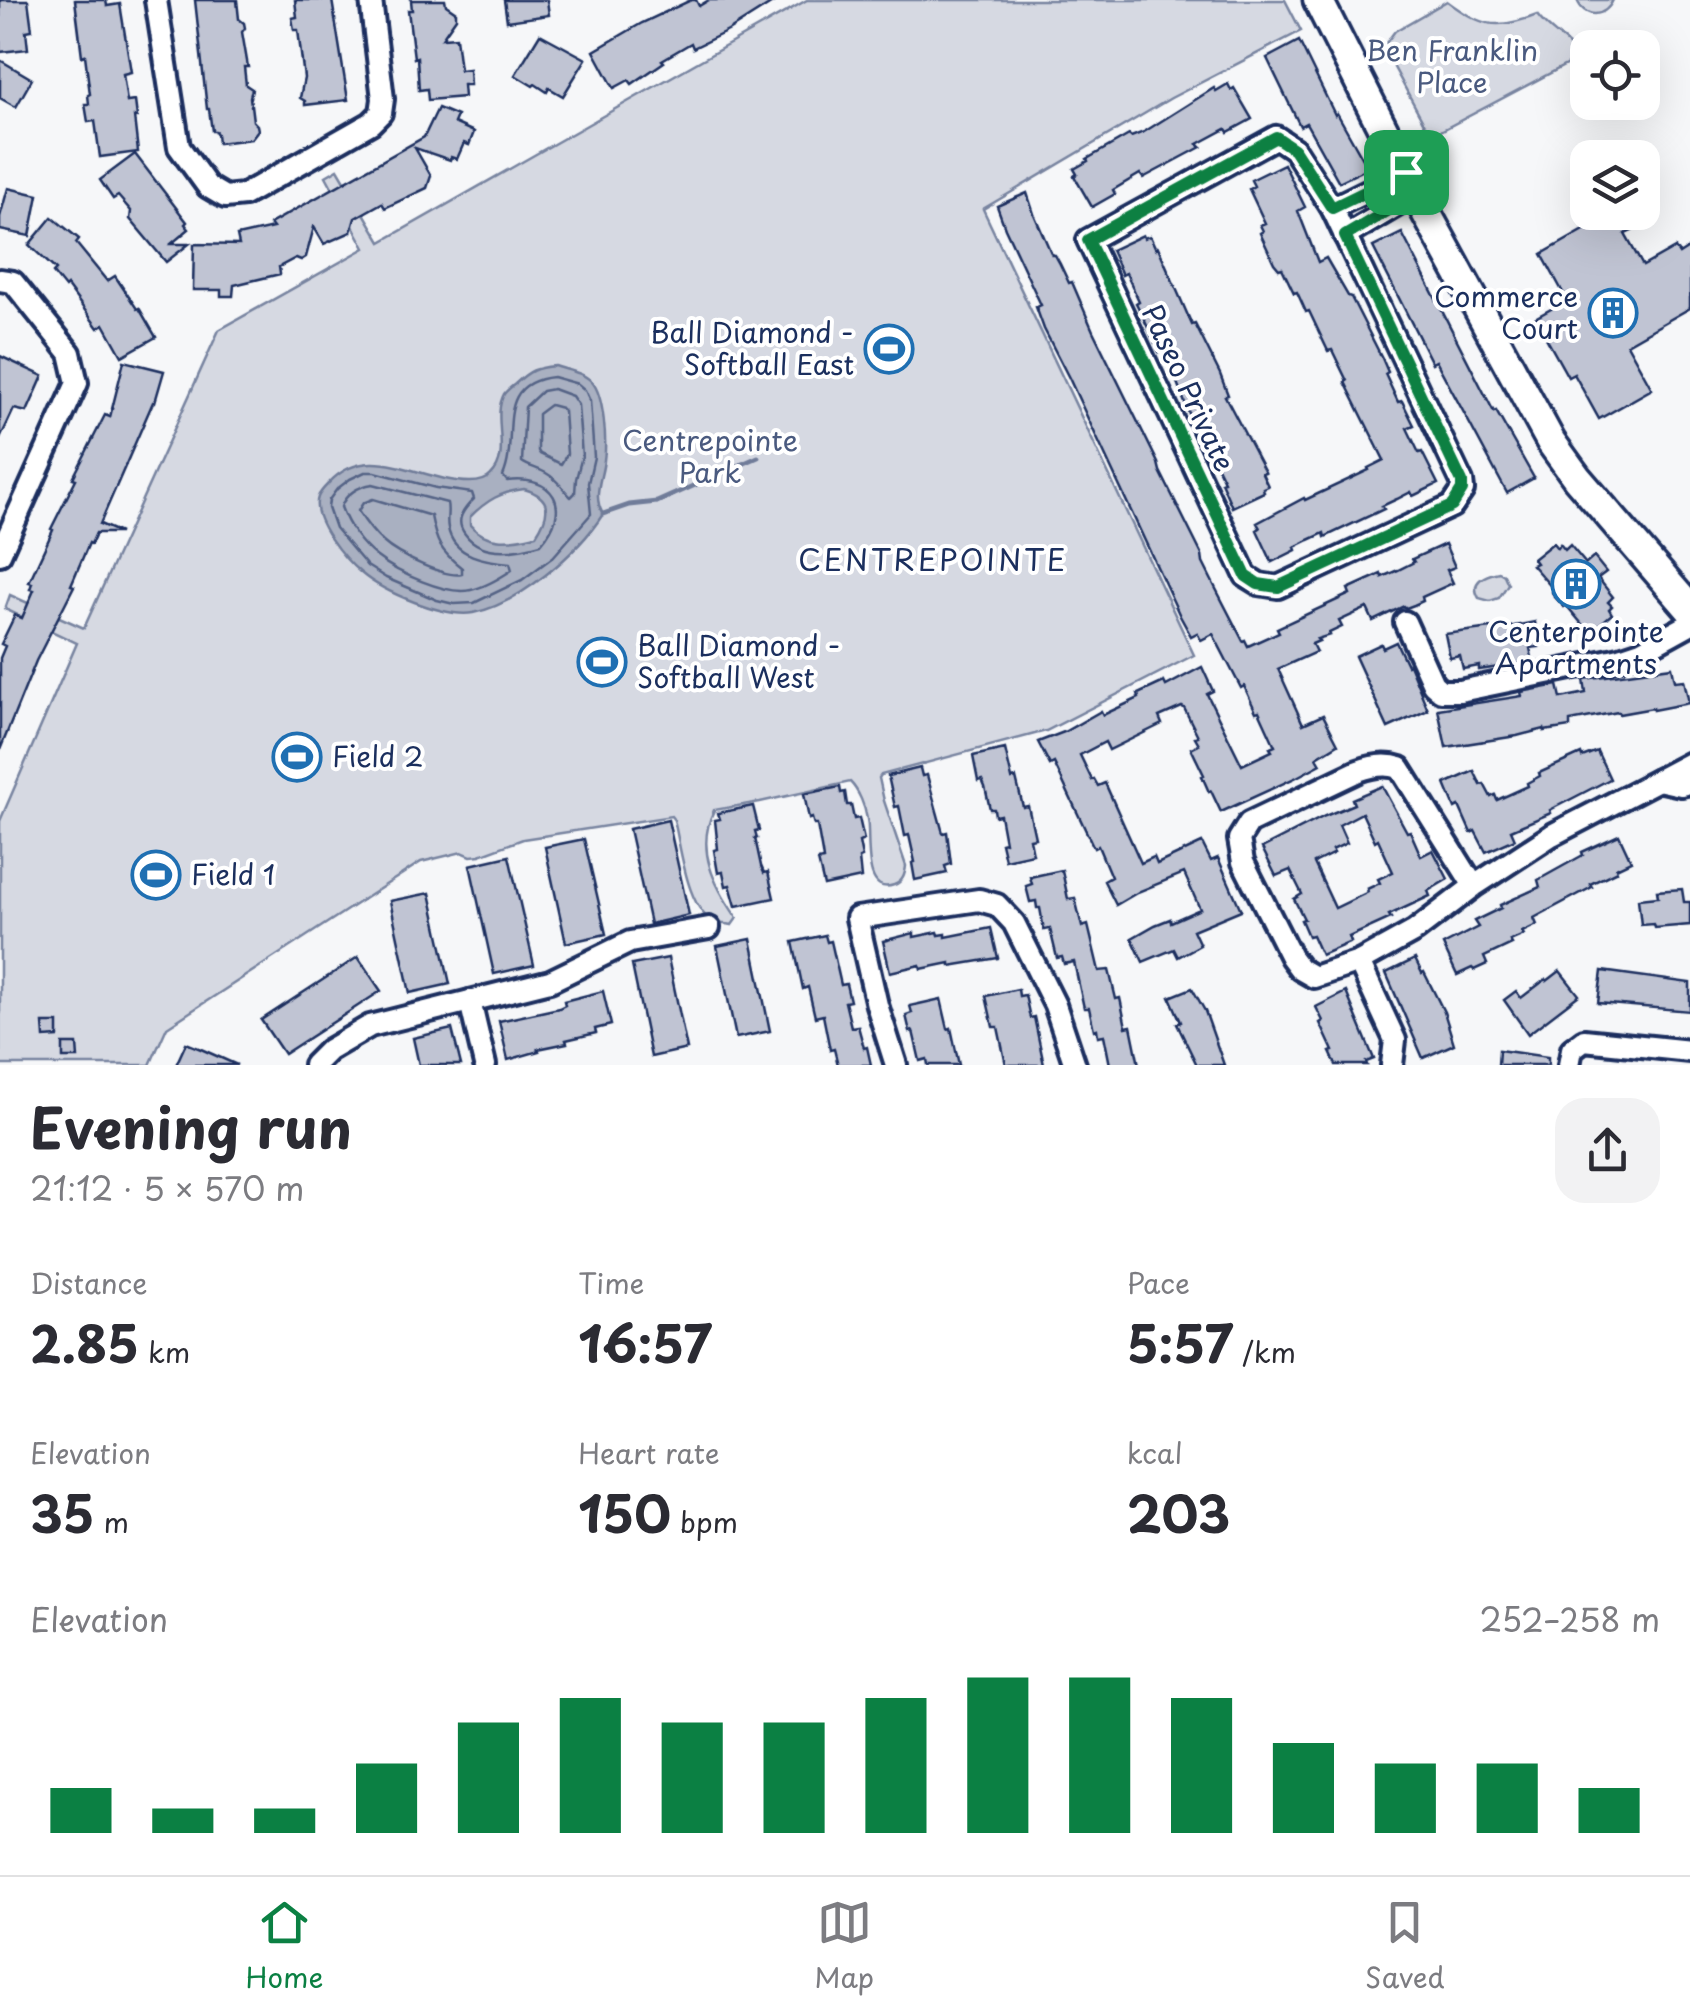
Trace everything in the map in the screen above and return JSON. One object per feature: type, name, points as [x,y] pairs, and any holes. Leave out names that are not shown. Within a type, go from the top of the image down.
[{"type":"street","points":[[156,0],[179,147],[208,187],[225,197],[244,195],[371,123],[381,113],[384,99],[370,0]]},
{"type":"street","points":[[1318,0],[1411,183],[1556,451],[1690,610]]},
{"type":"street","name":"Paseo Private","points":[[1276,137],[1294,149],[1332,208],[1462,482],[1462,490],[1452,506],[1299,578],[1268,587],[1246,576],[1088,240],[1276,137]]},
{"type":"street","points":[[1332,208],[1411,183]]},
{"type":"street","points":[[1345,236],[1411,183]]},
{"type":"street","points":[[0,280],[12,282],[70,353],[77,382],[0,554]]},
{"type":"street","points":[[1405,622],[1432,684],[1441,691],[1460,691],[1620,658],[1690,624]]},
{"type":"street","points":[[1474,886],[1396,767],[1370,766],[1358,770],[1248,823],[1239,839],[1244,862],[1291,957],[1300,969],[1314,977],[1359,962],[1415,931],[1552,835],[1690,763]]},
{"type":"street","points":[[1658,780],[1690,783]]},
{"type":"street","points":[[896,1065],[877,1005],[858,918],[979,900],[997,906],[1014,923],[1055,1005],[1075,1065]]},
{"type":"street","points":[[314,1065],[329,1050],[370,1026],[550,981],[630,942],[709,928]]},
{"type":"street","points":[[1359,962],[1395,1040],[1392,1065]]},
{"type":"street","points":[[470,1001],[485,1065]]},
{"type":"street","points":[[1570,1065],[1572,1049],[1584,1040],[1690,1051]]},
{"type":"green space","name":"Centrepointe Park","points":[[807,0],[1285,0],[1301,31],[1171,98],[983,209],[1194,655],[1046,731],[881,775],[884,801],[906,866],[901,880],[894,885],[876,882],[872,874],[866,814],[850,782],[714,810],[706,839],[707,853],[721,893],[737,918],[732,925],[716,923],[698,906],[671,816],[523,839],[480,855],[462,852],[421,862],[167,1027],[150,1065],[0,1065],[0,821],[77,643],[5,609],[10,595],[84,628],[219,330],[365,248],[326,176],[338,169],[381,242]]},
{"type":"green space","points":[[1577,0],[1613,0],[1595,14],[1585,11]]},
{"type":"green space","name":"Ben Franklin Place","points":[[1447,1],[1489,23],[1510,23],[1537,15],[1570,46],[1570,63],[1431,136],[1383,47],[1395,31]]},
{"type":"green space","points":[[1499,572],[1508,584],[1499,598],[1479,598],[1477,583]]},
{"type":"water","points":[[555,366],[592,382],[605,431],[598,494],[603,514],[563,560],[509,600],[473,613],[446,612],[414,602],[384,588],[354,567],[330,538],[319,516],[318,497],[325,487],[344,471],[360,464],[378,463],[451,480],[487,479],[500,457],[499,414],[504,394],[529,373]],"holes":[[[524,489],[533,492],[546,507],[536,535],[492,539],[470,525],[470,517],[495,498]]]},
{"type":"building","points":[[0,0],[28,0],[32,30],[26,31],[28,49],[0,52]]},
{"type":"building","points":[[75,0],[106,0],[107,6],[120,4],[131,72],[123,74],[127,102],[135,101],[138,152],[100,157],[95,121],[88,122],[85,104],[89,104],[90,94]]},
{"type":"building","points":[[195,0],[237,0],[239,19],[245,28],[242,32],[248,67],[244,67],[246,85],[252,89],[253,121],[258,130],[251,139],[218,143],[217,134],[212,131]]},
{"type":"building","points":[[295,0],[332,0],[348,100],[305,105],[300,98],[304,78],[298,30],[294,30],[292,18],[297,17]]},
{"type":"building","points":[[411,0],[445,0],[456,12],[442,38],[456,37],[460,70],[469,69],[470,85],[463,85],[464,97],[428,100],[427,89],[419,90],[408,10],[412,10]]},
{"type":"building","points":[[504,0],[547,0],[549,15],[507,21]]},
{"type":"building","points":[[691,0],[699,6],[709,0],[777,0],[728,31],[693,48],[691,43],[632,84],[629,80],[614,88],[594,51]]},
{"type":"building","points":[[540,34],[586,59],[563,96],[515,75]]},
{"type":"building","points":[[1299,41],[1335,115],[1368,168],[1339,182],[1306,123],[1300,126],[1267,58]]},
{"type":"building","points":[[0,60],[32,79],[16,107],[0,98]]},
{"type":"building","points":[[1228,84],[1252,119],[1198,144],[1201,147],[1143,178],[1140,174],[1092,207],[1074,169],[1129,135],[1144,132],[1214,88],[1216,91]]},
{"type":"building","points":[[438,108],[457,116],[454,123],[474,132],[457,159],[415,148],[431,176],[427,188],[385,208],[382,203],[355,218],[351,232],[324,244],[314,227],[306,257],[279,267],[280,274],[234,285],[233,296],[221,296],[221,290],[193,290],[194,244],[239,245],[237,236],[273,228],[270,224],[424,137]]},
{"type":"building","points":[[135,154],[187,222],[189,229],[171,244],[189,244],[166,262],[130,219],[131,211],[118,196],[113,199],[100,180]]},
{"type":"building","points":[[1284,164],[1305,207],[1298,211],[1318,262],[1326,258],[1351,297],[1382,358],[1398,402],[1402,401],[1414,425],[1407,428],[1438,484],[1413,496],[1411,492],[1325,537],[1324,533],[1295,547],[1296,550],[1272,562],[1257,523],[1384,460],[1332,350],[1328,351],[1309,311],[1294,293],[1282,268],[1274,263],[1260,233],[1260,225],[1265,223],[1249,189],[1254,186],[1251,180]]},
{"type":"building","points":[[8,188],[38,195],[30,236],[0,230]]},
{"type":"building","points":[[1027,193],[1052,255],[1069,283],[1072,282],[1203,563],[1248,646],[1350,594],[1348,589],[1398,570],[1445,544],[1455,567],[1447,570],[1453,583],[1422,597],[1423,601],[1373,621],[1367,608],[1339,621],[1342,627],[1312,644],[1316,652],[1278,669],[1303,724],[1323,715],[1338,744],[1317,757],[1321,764],[1295,778],[1221,812],[1191,748],[1199,744],[1195,737],[1198,736],[1182,707],[1159,717],[1162,724],[1109,750],[1105,742],[1080,755],[1092,780],[1098,786],[1105,783],[1141,863],[1154,857],[1157,864],[1202,843],[1211,861],[1218,858],[1241,910],[1193,930],[1200,945],[1178,957],[1174,949],[1143,962],[1132,938],[1200,909],[1184,873],[1116,905],[1104,881],[1111,877],[1098,846],[1094,848],[1054,763],[1050,765],[1038,742],[1202,667],[1213,691],[1207,694],[1242,765],[1275,746],[1213,634],[1201,640],[1197,633],[1191,636],[1044,329],[1036,307],[1041,305],[997,206]]},
{"type":"building","points":[[52,217],[79,239],[76,243],[107,281],[115,276],[156,337],[122,356],[104,324],[98,328],[53,273],[56,270],[29,245]]},
{"type":"building","name":"Commerce Court","points":[[1584,230],[1631,230],[1625,234],[1643,266],[1675,248],[1679,254],[1690,247],[1690,308],[1627,344],[1652,389],[1599,419],[1574,374],[1568,377],[1535,318],[1567,300],[1542,254]]},
{"type":"building","points":[[1402,233],[1494,412],[1534,478],[1507,493],[1436,361],[1432,363],[1373,247]]},
{"type":"building","points":[[1143,235],[1150,236],[1158,247],[1192,325],[1195,324],[1220,374],[1228,395],[1225,396],[1265,472],[1262,473],[1268,486],[1263,488],[1264,492],[1232,507],[1221,482],[1224,481],[1195,429],[1173,372],[1162,351],[1159,352],[1126,273],[1122,275],[1111,250]]},
{"type":"building","points":[[0,356],[43,376],[27,412],[14,409],[0,439]]},
{"type":"building","points":[[124,361],[164,371],[155,402],[100,524],[120,533],[96,533],[89,543],[71,585],[74,586],[36,661],[0,750],[0,658],[5,646],[1,644],[15,615],[22,618],[34,590],[29,582],[76,479],[73,478],[105,415],[110,417]]},
{"type":"building","name":"Centerpointe Apartments","points":[[1553,543],[1565,550],[1570,545],[1586,564],[1594,557],[1606,572],[1598,578],[1613,597],[1608,602],[1612,614],[1593,630],[1587,630],[1564,607],[1532,565],[1536,563],[1533,559]]},
{"type":"building","points":[[1535,622],[1539,647],[1530,648],[1533,662],[1479,670],[1479,666],[1463,669],[1460,656],[1450,658],[1445,634]]},
{"type":"building","points":[[1396,642],[1428,710],[1388,728],[1355,656]]},
{"type":"building","points":[[1672,667],[1675,681],[1684,680],[1689,703],[1618,712],[1570,721],[1570,727],[1446,747],[1438,709],[1522,696],[1521,692],[1558,685],[1561,698],[1586,693],[1584,679]]},
{"type":"building","points":[[1005,749],[1023,807],[1028,806],[1035,838],[1030,839],[1033,854],[1005,860],[1000,815],[995,816],[994,809],[990,809],[973,756]]},
{"type":"building","points":[[1597,751],[1610,779],[1550,810],[1551,813],[1511,830],[1515,839],[1486,852],[1475,831],[1471,833],[1459,806],[1455,808],[1445,784],[1474,771],[1481,785],[1497,800],[1528,786],[1539,773]]},
{"type":"building","points":[[920,768],[922,776],[927,775],[943,833],[947,832],[951,864],[945,866],[947,873],[915,880],[909,835],[905,836],[888,776]]},
{"type":"building","points":[[1382,786],[1421,856],[1433,850],[1448,879],[1428,891],[1430,896],[1321,955],[1301,920],[1304,919],[1294,899],[1302,894],[1290,870],[1276,876],[1262,848],[1354,804],[1352,799]],"holes":[[[1362,813],[1375,841],[1378,839],[1393,872],[1378,879],[1380,883],[1368,892],[1335,908],[1314,863],[1347,843],[1339,825]]]},
{"type":"building","points":[[840,787],[854,819],[859,818],[864,840],[859,842],[861,878],[824,886],[818,861],[823,860],[817,825],[809,819],[804,794]]},
{"type":"building","points":[[753,806],[761,866],[764,873],[768,872],[774,898],[736,906],[723,872],[718,873],[715,820],[720,819],[718,813]]},
{"type":"building","points":[[668,820],[689,915],[650,924],[629,829]]},
{"type":"building","points":[[1619,835],[1631,861],[1534,918],[1537,925],[1510,941],[1512,944],[1484,957],[1487,964],[1457,975],[1443,945],[1478,927],[1474,921],[1501,908],[1500,905],[1540,887],[1538,880],[1583,855],[1582,852]]},
{"type":"building","points":[[584,839],[606,934],[566,943],[545,847]]},
{"type":"building","points":[[509,856],[534,965],[494,974],[470,865]]},
{"type":"building","points":[[1062,870],[1068,899],[1075,898],[1082,927],[1088,925],[1099,971],[1109,970],[1126,1027],[1131,1026],[1139,1065],[1110,1065],[1104,1035],[1098,1036],[1089,1008],[1084,1008],[1074,962],[1064,964],[1062,957],[1057,958],[1050,929],[1044,930],[1040,908],[1036,901],[1030,902],[1026,886],[1032,884],[1030,877]]},
{"type":"building","points":[[1682,889],[1684,902],[1690,902],[1690,925],[1641,925],[1638,899],[1658,897],[1657,891]]},
{"type":"building","points":[[430,893],[450,984],[410,993],[390,901]]},
{"type":"building","points":[[991,928],[998,958],[921,969],[920,965],[890,972],[883,941],[914,933],[914,937],[938,932],[946,937]]},
{"type":"building","points":[[825,935],[827,942],[831,941],[841,985],[846,984],[850,1001],[845,1002],[851,1027],[858,1026],[871,1065],[838,1065],[834,1049],[830,1050],[823,1015],[815,1017],[808,987],[803,989],[793,942]]},
{"type":"building","points":[[751,939],[770,1031],[736,1038],[717,946]]},
{"type":"building","points":[[358,957],[381,991],[284,1054],[261,1020]]},
{"type":"building","points":[[668,958],[687,1049],[651,1057],[632,965]]},
{"type":"building","points":[[1415,959],[1444,1012],[1454,1044],[1423,1058],[1386,973]]},
{"type":"building","points":[[1560,971],[1579,995],[1528,1034],[1504,1000],[1516,991],[1521,998]]},
{"type":"building","points":[[1602,971],[1690,983],[1690,1011],[1598,1003]]},
{"type":"building","points":[[1192,988],[1205,1011],[1224,1065],[1197,1065],[1177,1024],[1181,1022],[1170,997]]},
{"type":"building","points":[[1018,989],[1019,996],[1025,995],[1030,1018],[1034,1017],[1044,1065],[1006,1065],[998,1027],[993,1027],[986,996]]},
{"type":"building","points":[[603,991],[611,1025],[508,1060],[499,1021],[559,1008],[565,1005],[564,1001]]},
{"type":"building","points":[[1346,992],[1374,1059],[1367,1065],[1336,1065],[1320,1023],[1323,1021],[1316,1007]]},
{"type":"building","points":[[941,999],[959,1065],[928,1065],[927,1059],[920,1061],[913,1031],[910,1032],[906,1015],[912,1013],[910,1006]]},
{"type":"building","points":[[43,1023],[58,1023],[58,1037],[44,1038]]},
{"type":"building","points":[[452,1029],[461,1065],[419,1065],[413,1038]]},
{"type":"building","points":[[186,1043],[201,1049],[237,1065],[176,1065]]},
{"type":"building","points":[[63,1044],[77,1044],[78,1058],[63,1058]]},
{"type":"building","points":[[1499,1050],[1548,1057],[1548,1065],[1498,1065]]},
{"type":"waterway","points":[[603,514],[629,505],[657,502],[758,457]]},
{"type":"place","name":"Commerce Court","points":[[1613,313]]},
{"type":"place","name":"Ball Diamond - Softball East","points":[[889,349]]},
{"type":"place","name":"Centerpointe Apartments","points":[[1576,584]]},
{"type":"place","name":"Ball Diamond - Softball West","points":[[602,662]]},
{"type":"place","name":"Field 2","points":[[297,757]]},
{"type":"place","name":"Field 1","points":[[156,875]]},
{"type":"district","name":"CENTREPOINTE","points":[[933,561]]},
{"type":"route","points":[[1276,137],[1294,149],[1332,208],[1406,172],[1416,194],[1345,236],[1462,482],[1462,490],[1452,506],[1299,578],[1278,587],[1258,584],[1246,576],[1088,240],[1276,137]]}]
